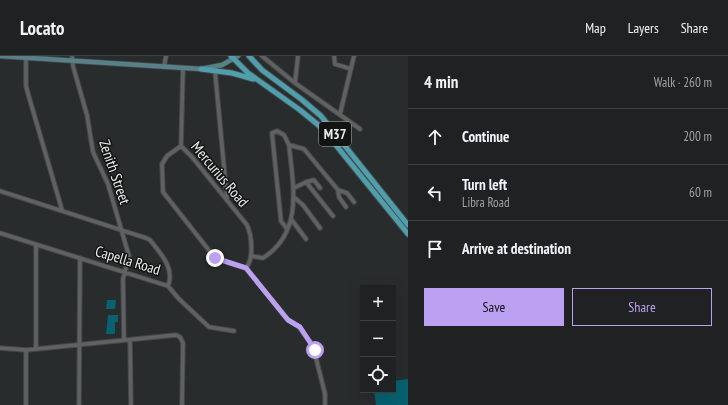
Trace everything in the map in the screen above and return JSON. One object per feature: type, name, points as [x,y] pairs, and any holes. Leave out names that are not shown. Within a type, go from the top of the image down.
[{"type":"main road","name":"M37","points":[[249,56],[262,70],[310,106],[341,141],[408,225]]},
{"type":"main road","name":"M37","points":[[234,57],[260,82],[312,119],[337,145],[408,234]]},
{"type":"main road","points":[[201,69],[238,74],[260,82]]},
{"type":"main road","points":[[337,145],[341,141]]},
{"type":"main road","points":[[346,156],[350,152]]},
{"type":"street","points":[[0,56],[72,59],[201,69],[218,67],[234,57]]},
{"type":"street","points":[[164,67],[166,56]]},
{"type":"street","points":[[262,56],[295,83],[360,129]]},
{"type":"street","points":[[295,83],[298,56]]},
{"type":"street","points":[[334,56],[335,64],[351,69]]},
{"type":"street","points":[[340,114],[354,56]]},
{"type":"street","points":[[26,58],[26,86],[62,210]]},
{"type":"street","name":"Zenith Street","points":[[72,59],[89,122],[93,152],[108,184],[129,256],[128,265],[124,272],[124,340]]},
{"type":"street","name":"Mercurius Road","points":[[183,68],[181,146],[216,186],[249,229],[251,256],[246,268]]},
{"type":"street","points":[[214,71],[227,200]]},
{"type":"street","points":[[251,256],[261,259],[266,257],[279,245],[287,229],[291,219],[295,198],[290,145],[281,133],[277,131],[272,133],[281,221],[287,229]]},
{"type":"street","points":[[290,145],[304,148],[338,190],[339,197],[346,207]]},
{"type":"street","points":[[181,146],[167,156],[162,164],[163,192],[215,258],[246,268],[288,320],[300,327],[313,346],[325,394],[324,405]]},
{"type":"street","points":[[294,188],[314,180],[320,188]]},
{"type":"street","points":[[306,182],[333,216]]},
{"type":"street","points":[[216,186],[225,184]]},
{"type":"street","points":[[338,190],[347,193],[354,202]]},
{"type":"street","points":[[0,191],[122,229],[150,240],[170,267],[171,274],[168,286]]},
{"type":"street","points":[[295,198],[303,205],[320,228]]},
{"type":"street","points":[[291,219],[306,239]]},
{"type":"street","name":"Capella Road","points":[[0,233],[168,286],[179,299],[209,327],[234,331]]},
{"type":"street","points":[[36,245],[36,349]]},
{"type":"street","points":[[79,405],[80,258]]},
{"type":"street","points":[[0,348],[26,350],[172,335],[180,337],[182,339],[182,405]]},
{"type":"street","points":[[130,340],[130,405]]},
{"type":"street","points":[[26,350],[26,405]]},
{"type":"building","points":[[107,300],[116,300],[115,309],[106,309]]},
{"type":"building","points":[[108,315],[118,315],[118,322],[115,322],[115,334],[106,334]]},
{"type":"building","points":[[408,379],[408,405],[376,405],[374,393],[396,393],[396,381]]},
{"type":"route","points":[[215,258],[222,262],[246,268],[288,320],[300,327],[315,350]]}]
